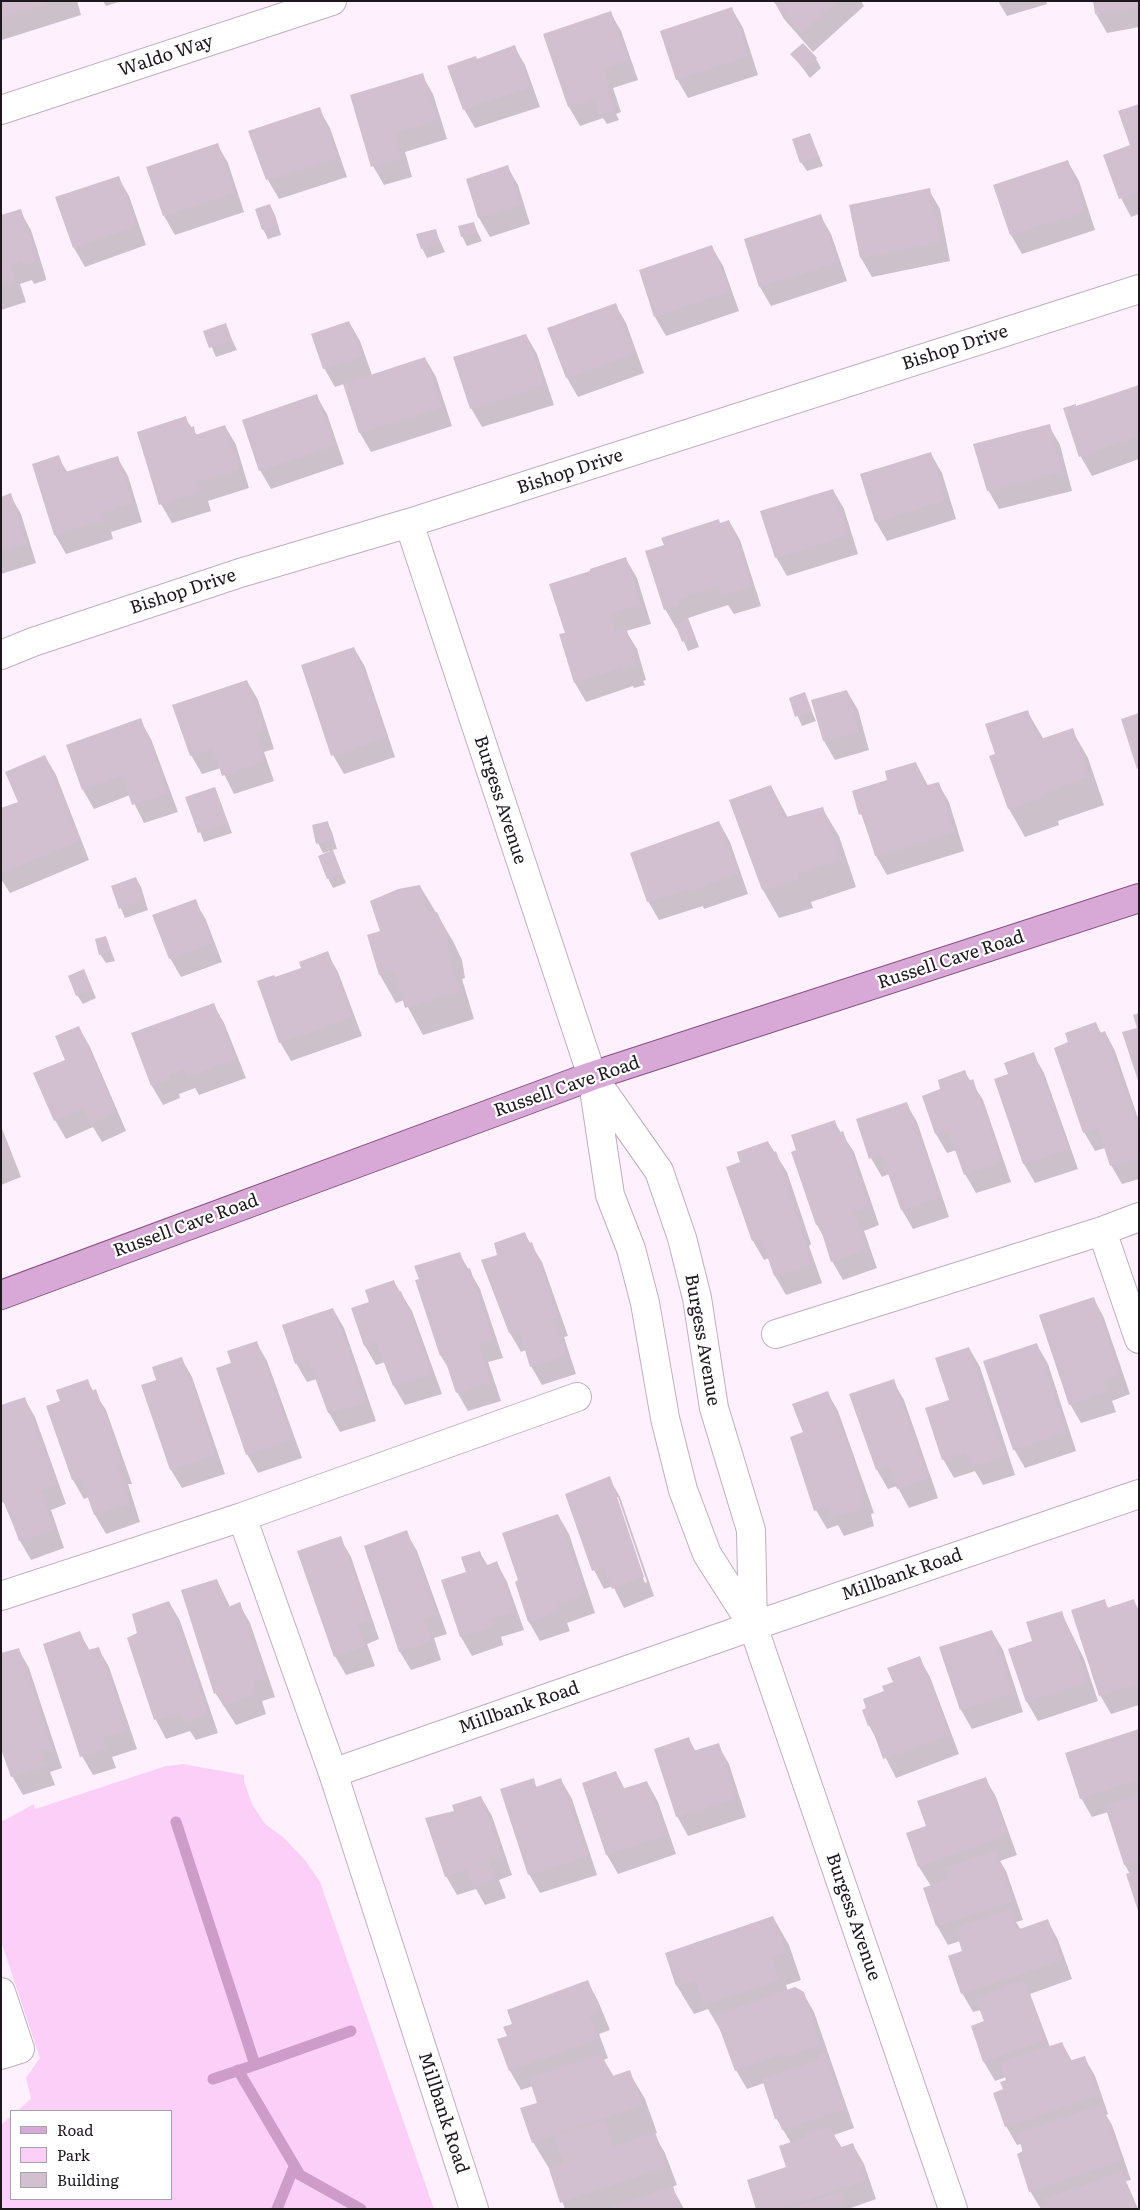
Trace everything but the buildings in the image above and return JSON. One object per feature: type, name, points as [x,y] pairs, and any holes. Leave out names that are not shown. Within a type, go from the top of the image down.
[{"type":"main road","name":"Russell Cave Road","points":[[1,1295],[592,1076],[1139,898]]},
{"type":"street","name":"Waldo Way","points":[[1,110],[332,1]]},
{"type":"street","name":"Bishop Drive","points":[[1,655],[33,642],[240,573],[409,523],[1139,289]]},
{"type":"street","name":"Burgess Avenue","points":[[409,523],[592,1076],[610,1195],[631,1249],[645,1303],[665,1418],[683,1490],[707,1554],[753,1626],[953,2209]]},
{"type":"street","name":"Burgess Avenue","points":[[592,1076],[659,1172],[682,1238],[697,1298],[714,1408],[751,1530],[753,1626]]},
{"type":"street","points":[[776,1334],[1102,1231],[1139,1217]]},
{"type":"street","points":[[1102,1231],[1139,1339]]},
{"type":"street","points":[[1,1596],[242,1517],[577,1396]]},
{"type":"street","name":"Millbank Road","points":[[474,2209],[334,1773],[753,1626],[1139,1494]]},
{"type":"street","points":[[242,1517],[334,1773]]},
{"type":"street","points":[[1,1992],[20,2049],[1,2055]]},
{"type":"green space","points":[[183,1764],[244,1775],[244,1781],[252,1804],[265,1824],[283,1837],[305,1860],[320,1882],[434,2209],[1,2209],[1,2125],[10,2117],[10,2200],[172,2200],[172,2110],[18,2110],[31,2099],[26,2078],[40,2058],[1,1941],[1,1819],[3,1821],[34,1804],[35,1809],[166,1766]]},
{"type":"waterway","points":[[176,1822],[255,2065],[213,2079]]},
{"type":"waterway","points":[[255,2065],[351,2031]]},
{"type":"waterway","points":[[238,2070],[300,2175],[361,2209]]},
{"type":"waterway","points":[[277,2209],[294,2167]]}]
